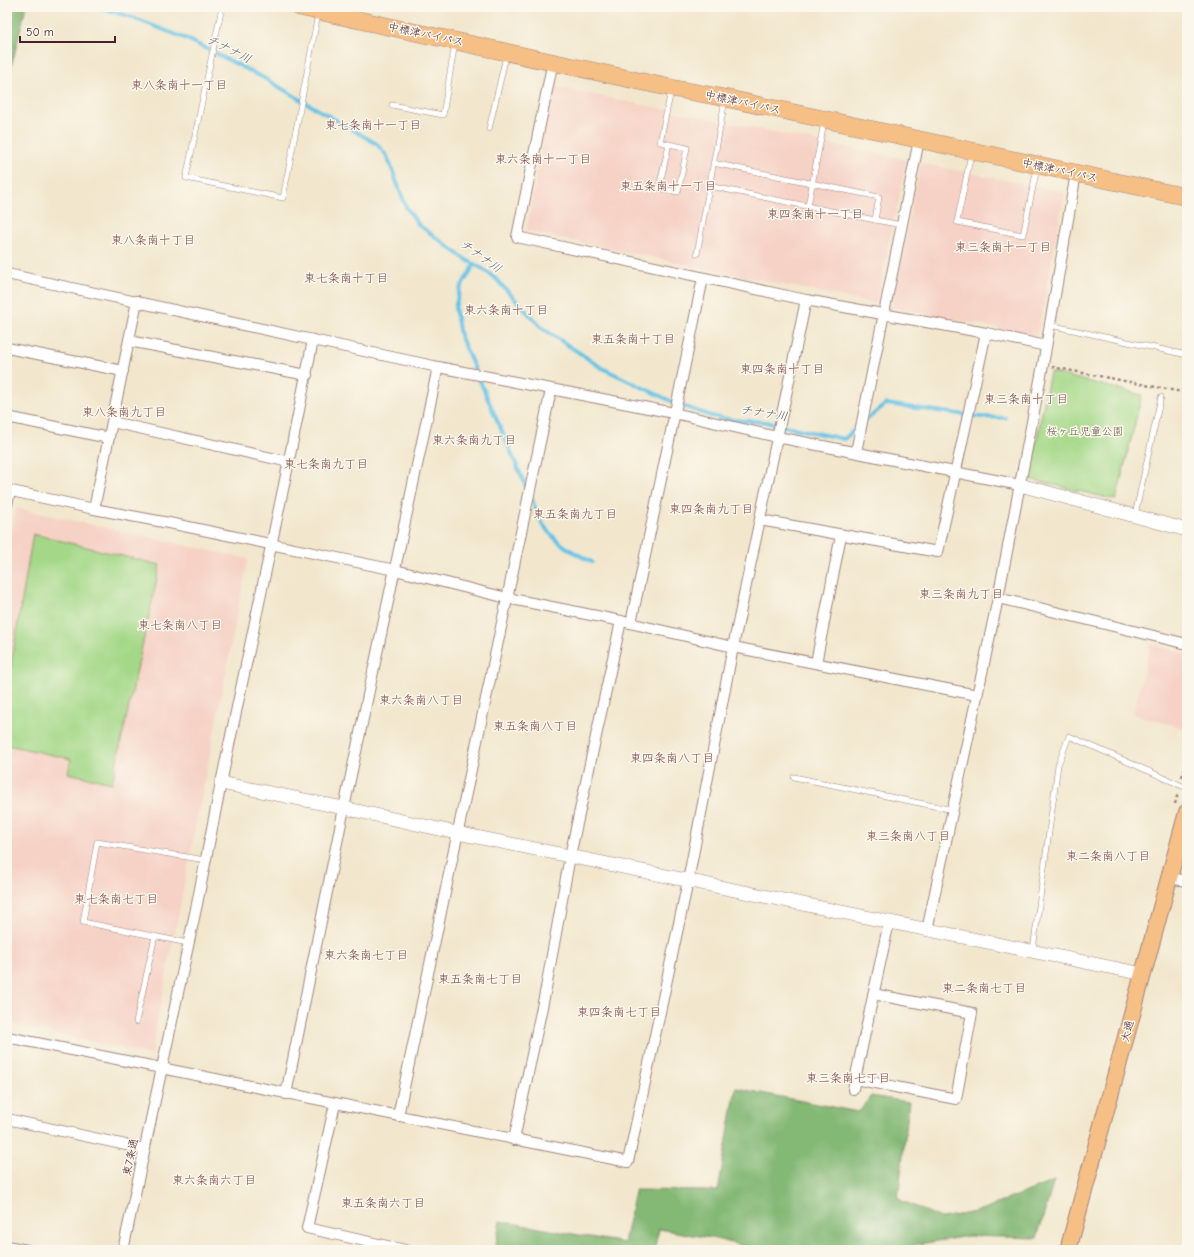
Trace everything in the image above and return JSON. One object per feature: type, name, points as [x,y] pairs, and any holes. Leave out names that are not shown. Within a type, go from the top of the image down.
[{"type":"highway","name":"中標津バイパス","points":[[299,7],[553,61],[671,88],[725,98],[1187,197]]},
{"type":"main road","name":"大通","points":[[1068,1250],[1187,812]]},
{"type":"street","points":[[553,61],[517,237],[806,300],[1046,346]]},
{"type":"street","points":[[856,452],[919,140]]},
{"type":"street","points":[[927,930],[998,598],[1043,365],[1076,173]]},
{"type":"street","points":[[7,274],[438,367],[674,413],[778,436],[1020,485],[1187,530]]},
{"type":"street","points":[[514,1140],[546,988],[570,856],[626,622],[703,278]]},
{"type":"street","points":[[7,1037],[628,1162],[688,881],[733,647],[806,300]]},
{"type":"street","points":[[94,509],[137,302]]},
{"type":"street","points":[[760,520],[938,552],[986,334]]},
{"type":"street","name":"東7条通","points":[[123,1250],[206,860],[313,340]]},
{"type":"street","points":[[129,342],[306,375]]},
{"type":"street","points":[[7,348],[123,371]]},
{"type":"street","points":[[286,1094],[344,808],[438,367]]},
{"type":"street","points":[[398,1116],[551,390]]},
{"type":"street","points":[[7,417],[109,438]]},
{"type":"street","points":[[112,422],[289,462]]},
{"type":"street","points":[[7,505],[8,491],[395,570],[507,598],[626,622],[733,647],[977,695]]},
{"type":"street","points":[[816,663],[840,535]]},
{"type":"street","points":[[998,598],[1187,644]]},
{"type":"street","points":[[221,782],[457,833],[1142,974]]},
{"type":"street","points":[[1170,878],[1187,881]]},
{"type":"street","points":[[873,994],[972,1013],[956,1099],[854,1084],[873,994],[889,922]]},
{"type":"street","points":[[335,1104],[307,1228],[405,1250]]},
{"type":"street","points":[[7,1119],[144,1148]]},
{"type":"street","points":[[7,1246],[27,1250]]},
{"type":"lane","points":[[222,7],[186,178],[283,198],[319,11]]},
{"type":"lane","points":[[392,105],[443,115],[456,41]]},
{"type":"lane","points":[[489,129],[507,52]]},
{"type":"lane","points":[[669,144],[659,188],[678,192],[687,148],[669,144],[660,142],[671,88]]},
{"type":"lane","points":[[697,254],[725,98]]},
{"type":"lane","points":[[808,206],[825,120]]},
{"type":"lane","points":[[971,151],[957,222],[1024,235],[1037,165]]},
{"type":"lane","points":[[713,164],[879,197],[875,220]]},
{"type":"lane","points":[[709,186],[902,225]]},
{"type":"lane","points":[[1050,325],[1187,355]]},
{"type":"lane","points":[[1135,516],[1161,397]]},
{"type":"lane","points":[[1033,951],[1058,765],[1069,736],[1187,788]]},
{"type":"lane","points":[[794,777],[953,810]]},
{"type":"lane","points":[[188,943],[83,922],[96,842],[206,860]]},
{"type":"lane","points":[[136,1022],[155,936]]},
{"type":"path","points":[[1043,365],[1187,393]]},
{"type":"shaded area","points":[[553,86],[907,160],[876,304],[526,231]]},
{"type":"shaded area","points":[[920,163],[1065,192],[1037,336],[892,307]]},
{"type":"shaded area","points":[[16,508],[248,559],[151,1055],[7,1023],[7,549]]},
{"type":"shaded area","points":[[1151,644],[1187,654],[1187,729],[1133,714]]},
{"type":"green space","points":[[7,7],[26,7],[7,84]]},
{"type":"green space","name":"桜ヶ丘児童公園","points":[[1050,372],[1142,395],[1116,500],[1029,479]]},
{"type":"green space","points":[[33,534],[160,565],[112,783],[68,773],[71,759],[7,745],[7,689]]},
{"type":"green space","points":[[736,1088],[858,1112],[871,1096],[909,1102],[898,1199],[941,1218],[976,1212],[1054,1181],[1037,1238],[968,1236],[884,1250],[746,1250],[748,1247],[716,1239],[659,1229],[654,1250],[495,1250],[500,1221],[624,1243],[635,1190],[718,1191]]},
{"type":"waterway","name":"チナナ川","points":[[97,7],[128,16],[187,39],[262,77],[377,144],[387,156],[406,207],[419,225],[465,259],[495,278],[542,328],[602,368],[677,404],[711,416],[733,420],[766,422],[844,439],[858,427]]},
{"type":"waterway","points":[[474,265],[460,289],[455,308],[460,335],[527,489]]},
{"type":"waterway","name":"チナナ川","points":[[865,421],[886,404],[981,417],[1005,418]]},
{"type":"waterway","points":[[531,497],[540,520],[554,538],[566,547],[592,562]]},
{"type":"district","name":"東八条南十一丁目","points":[[179,85]]},
{"type":"district","name":"東七条南十一丁目","points":[[373,125]]},
{"type":"district","name":"東六条南十一丁目","points":[[543,159]]},
{"type":"district","name":"東五条南十一丁目","points":[[668,186]]},
{"type":"district","name":"東四条南十一丁目","points":[[815,214]]},
{"type":"district","name":"東八条南十丁目","points":[[153,240]]},
{"type":"district","name":"東三条南十一丁目","points":[[1003,247]]},
{"type":"district","name":"東七条南十丁目","points":[[346,278]]},
{"type":"district","name":"東六条南十丁目","points":[[506,310]]},
{"type":"district","name":"東五条南十丁目","points":[[633,339]]},
{"type":"district","name":"東四条南十丁目","points":[[782,369]]},
{"type":"district","name":"東三条南十丁目","points":[[1026,399]]},
{"type":"district","name":"東八条南九丁目","points":[[124,412]]},
{"type":"district","name":"東六条南九丁目","points":[[474,440]]},
{"type":"district","name":"東七条南九丁目","points":[[326,464]]},
{"type":"district","name":"東四条南九丁目","points":[[711,509]]},
{"type":"district","name":"東五条南九丁目","points":[[575,514]]},
{"type":"district","name":"東三条南九丁目","points":[[961,594]]},
{"type":"district","name":"東七条南八丁目","points":[[180,625]]},
{"type":"district","name":"東六条南八丁目","points":[[421,700]]},
{"type":"district","name":"東五条南八丁目","points":[[535,726]]},
{"type":"district","name":"東四条南八丁目","points":[[672,758]]},
{"type":"district","name":"東三条南八丁目","points":[[908,836]]},
{"type":"district","name":"東二条南八丁目","points":[[1108,856]]},
{"type":"district","name":"東七条南七丁目","points":[[116,899]]},
{"type":"district","name":"東六条南七丁目","points":[[366,955]]},
{"type":"district","name":"東五条南七丁目","points":[[480,979]]},
{"type":"district","name":"東二条南七丁目","points":[[984,988]]},
{"type":"district","name":"東四条南七丁目","points":[[619,1012]]},
{"type":"district","name":"東三条南七丁目","points":[[848,1078]]},
{"type":"district","name":"東六条南六丁目","points":[[214,1180]]},
{"type":"district","name":"東五条南六丁目","points":[[383,1203]]}]
